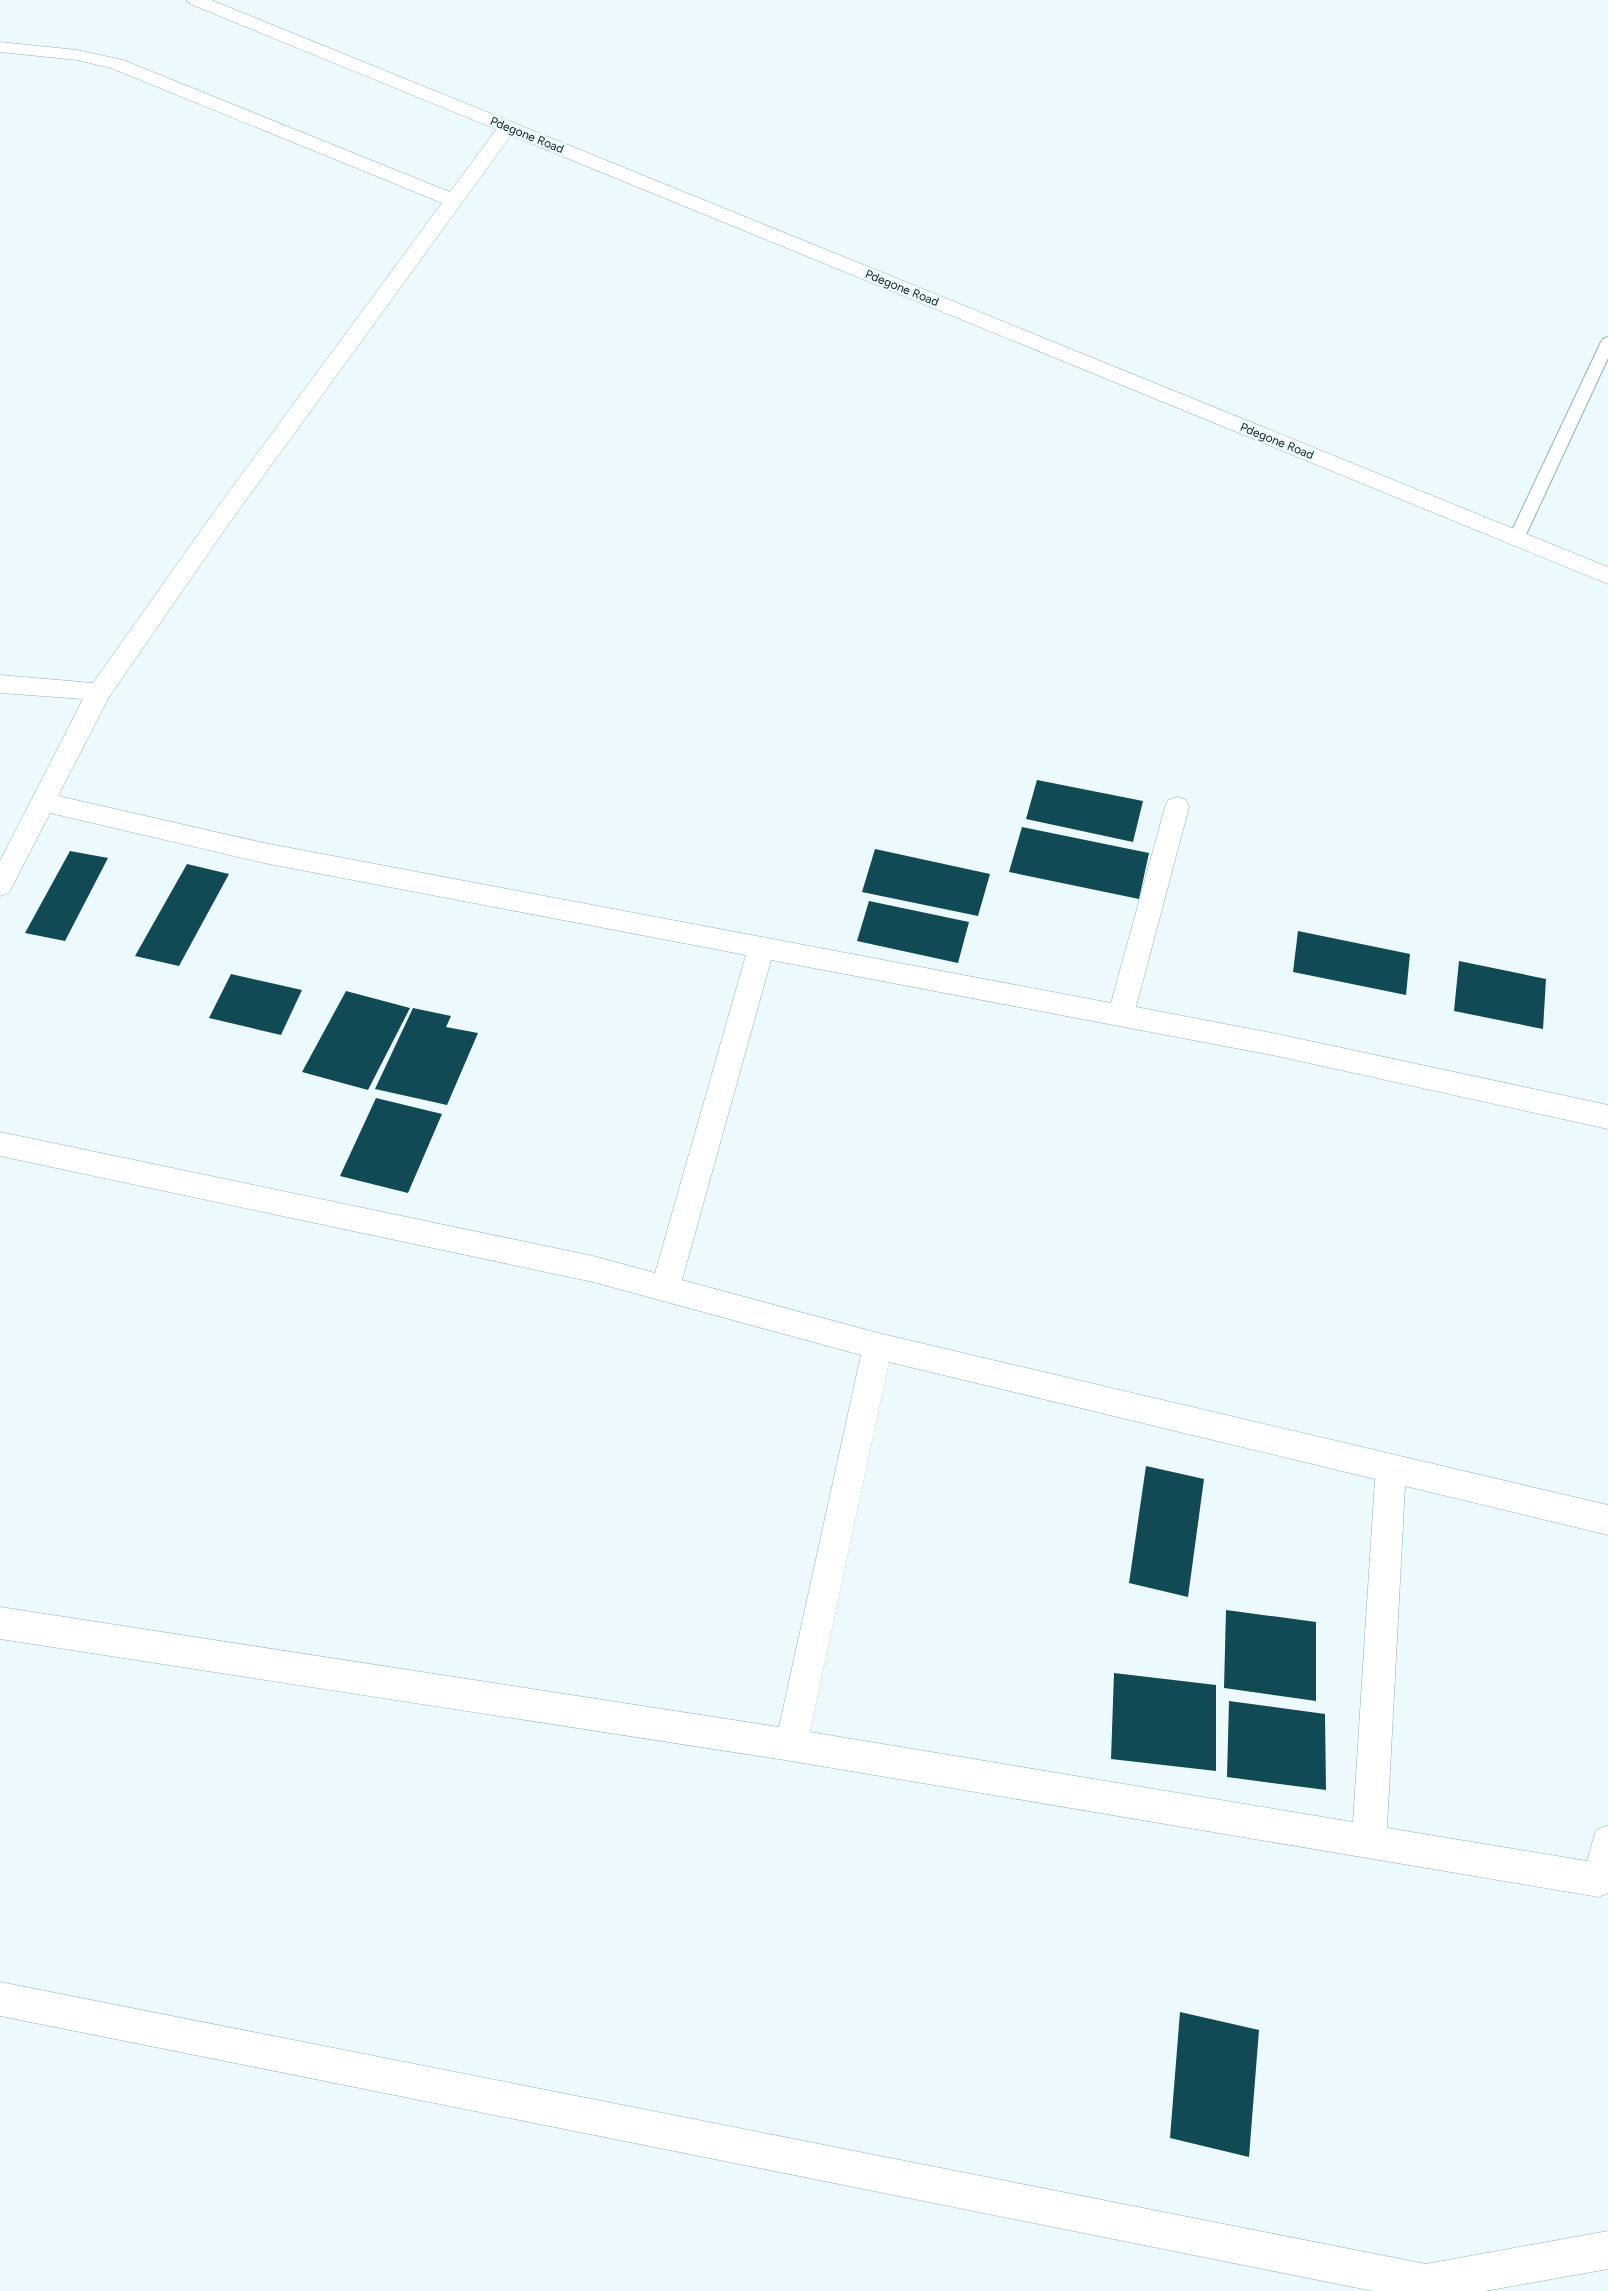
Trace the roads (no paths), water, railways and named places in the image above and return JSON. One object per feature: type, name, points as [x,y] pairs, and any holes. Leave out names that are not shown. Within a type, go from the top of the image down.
[{"type":"main road","name":"Pdegone Road","points":[[196,0],[1608,576]]},
{"type":"main road","points":[[0,47],[77,55],[117,64],[454,201]]},
{"type":"main road","points":[[0,886],[99,692],[222,517],[508,128]]},
{"type":"main road","points":[[0,684],[99,692]]},
{"type":"main road","points":[[43,802],[264,853],[1277,1045],[1608,1117]]},
{"type":"main road","points":[[1120,1016],[1177,807]]},
{"type":"main road","points":[[664,1288],[761,948]]},
{"type":"main road","points":[[0,1144],[584,1267],[878,1346],[1608,1520]]},
{"type":"main road","points":[[791,1745],[878,1346]]},
{"type":"main road","points":[[1370,1842],[1391,1468]]},
{"type":"main road","points":[[0,1623],[791,1745],[1600,1880],[1608,1842]]},
{"type":"main road","points":[[0,1999],[1424,2287],[1608,2250]]},
{"type":"lane","points":[[1516,539],[1608,342]]}]
